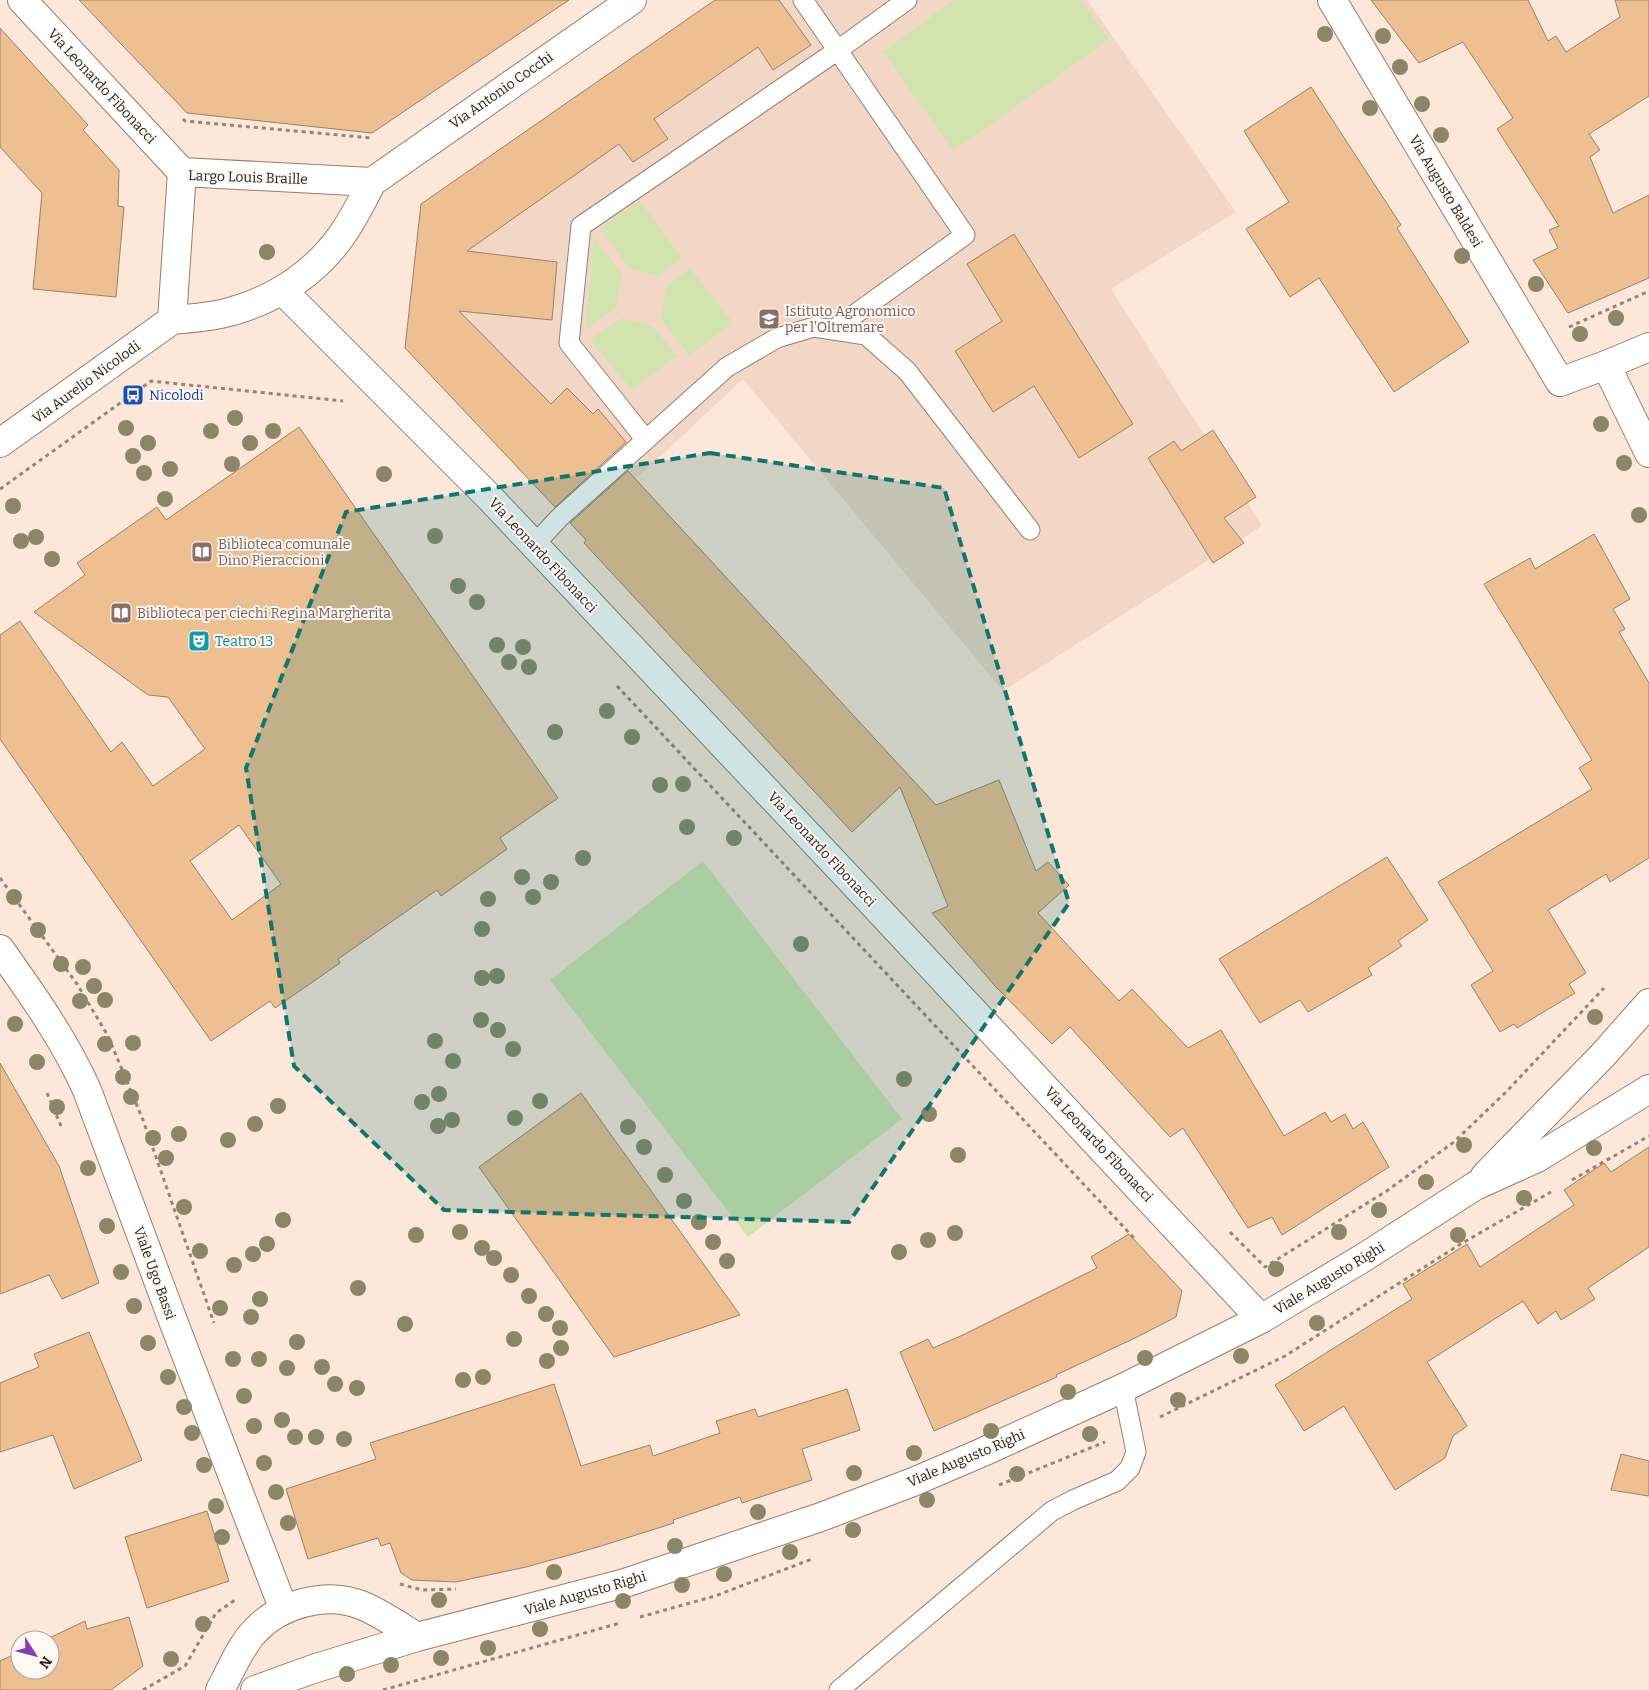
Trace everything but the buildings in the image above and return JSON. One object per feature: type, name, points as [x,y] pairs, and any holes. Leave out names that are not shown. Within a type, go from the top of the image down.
[{"type":"street","name":"Via Leonardo Fibonacci","points":[[22,0],[182,172]]},
{"type":"street","name":"Via Antonio Cocchi","points":[[372,182],[632,0]]},
{"type":"street","name":"Via Augusto Baldesi","points":[[1332,0],[1560,382],[1606,365]]},
{"type":"street","name":"Largo Louis Braille","points":[[172,320],[182,172],[372,182]]},
{"type":"street","points":[[172,320],[234,311],[283,291],[330,251],[358,210],[372,182]]},
{"type":"street","name":"Via Leonardo Fibonacci","points":[[283,291],[534,545],[1261,1319]]},
{"type":"street","name":"Via Aurelio Nicolodi","points":[[0,443],[172,320]]},
{"type":"street","points":[[1649,347],[1606,365],[1649,453]]},
{"type":"street","name":"Viale Ugo Bassi","points":[[0,949],[60,1037],[75,1063],[87,1090],[284,1610]]},
{"type":"street","name":"Viale Augusto Righi","points":[[1475,1186],[1603,1055],[1649,1003]]},
{"type":"street","name":"Viale Augusto Righi","points":[[261,1689],[314,1669],[417,1637],[600,1591],[736,1547],[922,1478],[983,1452],[1123,1388],[1261,1319],[1363,1258],[1475,1186],[1537,1158],[1649,1089]]},
{"type":"street","points":[[220,1690],[254,1632],[263,1623],[284,1610],[313,1601],[345,1600],[360,1605],[417,1637]]},
{"type":"lane","points":[[802,0],[965,235],[832,330]]},
{"type":"lane","points":[[646,440],[569,343],[581,226],[838,50],[907,0]]},
{"type":"lane","points":[[534,545],[560,517],[727,367],[777,338],[814,327],[866,335],[907,371],[1030,530]]},
{"type":"lane","points":[[839,1690],[1052,1511],[1117,1481],[1130,1468],[1136,1452],[1123,1388]]},
{"type":"path","points":[[185,121],[376,139]]},
{"type":"path","points":[[1569,328],[1649,291]]},
{"type":"path","points":[[0,489],[151,381],[347,402]]},
{"type":"path","points":[[615,684],[1140,1244]]},
{"type":"path","points":[[0,878],[77,984],[108,1036],[143,1120],[215,1326]]},
{"type":"path","points":[[1265,1267],[1388,1190],[1454,1142],[1506,1092],[1604,988]]},
{"type":"path","points":[[393,1582],[422,1590],[463,1589]]},
{"type":"path","points":[[143,1690],[185,1666],[216,1613],[239,1597]]},
{"type":"highlighted area","points":[[710,453],[944,488],[1069,903],[849,1222],[444,1210],[294,1066],[246,768],[346,512]]},
{"type":"shaded area","name":"Istituto Agronomico per l'Oltremare","points":[[715,0],[1087,0],[1236,212],[1111,289],[1262,526],[1003,691],[743,379],[579,532],[405,348],[421,204]]},
{"type":"green space","points":[[954,0],[1081,0],[1109,39],[954,151],[883,52]]},
{"type":"green space","points":[[640,201],[682,258],[659,276],[629,268],[600,229]]},
{"type":"green space","points":[[594,238],[622,274],[615,309],[585,330]]},
{"type":"green space","points":[[690,268],[733,323],[689,355],[661,319],[667,285]]},
{"type":"green space","points":[[622,318],[653,326],[677,356],[632,390],[590,340]]},
{"type":"green space","points":[[703,861],[902,1119],[748,1237],[550,980]]},
{"type":"place","name":"Istituto Agronomico per l'Oltremare","points":[[769,319]]},
{"type":"place","name":"Nicolodi","points":[[133,395]]},
{"type":"place","name":"Biblioteca comunale Dino Pieraccioni","points":[[202,552]]},
{"type":"place","name":"Biblioteca per ciechi Regina Margherita","points":[[121,613]]},
{"type":"place","name":"Teatro 13","points":[[199,641]]}]
